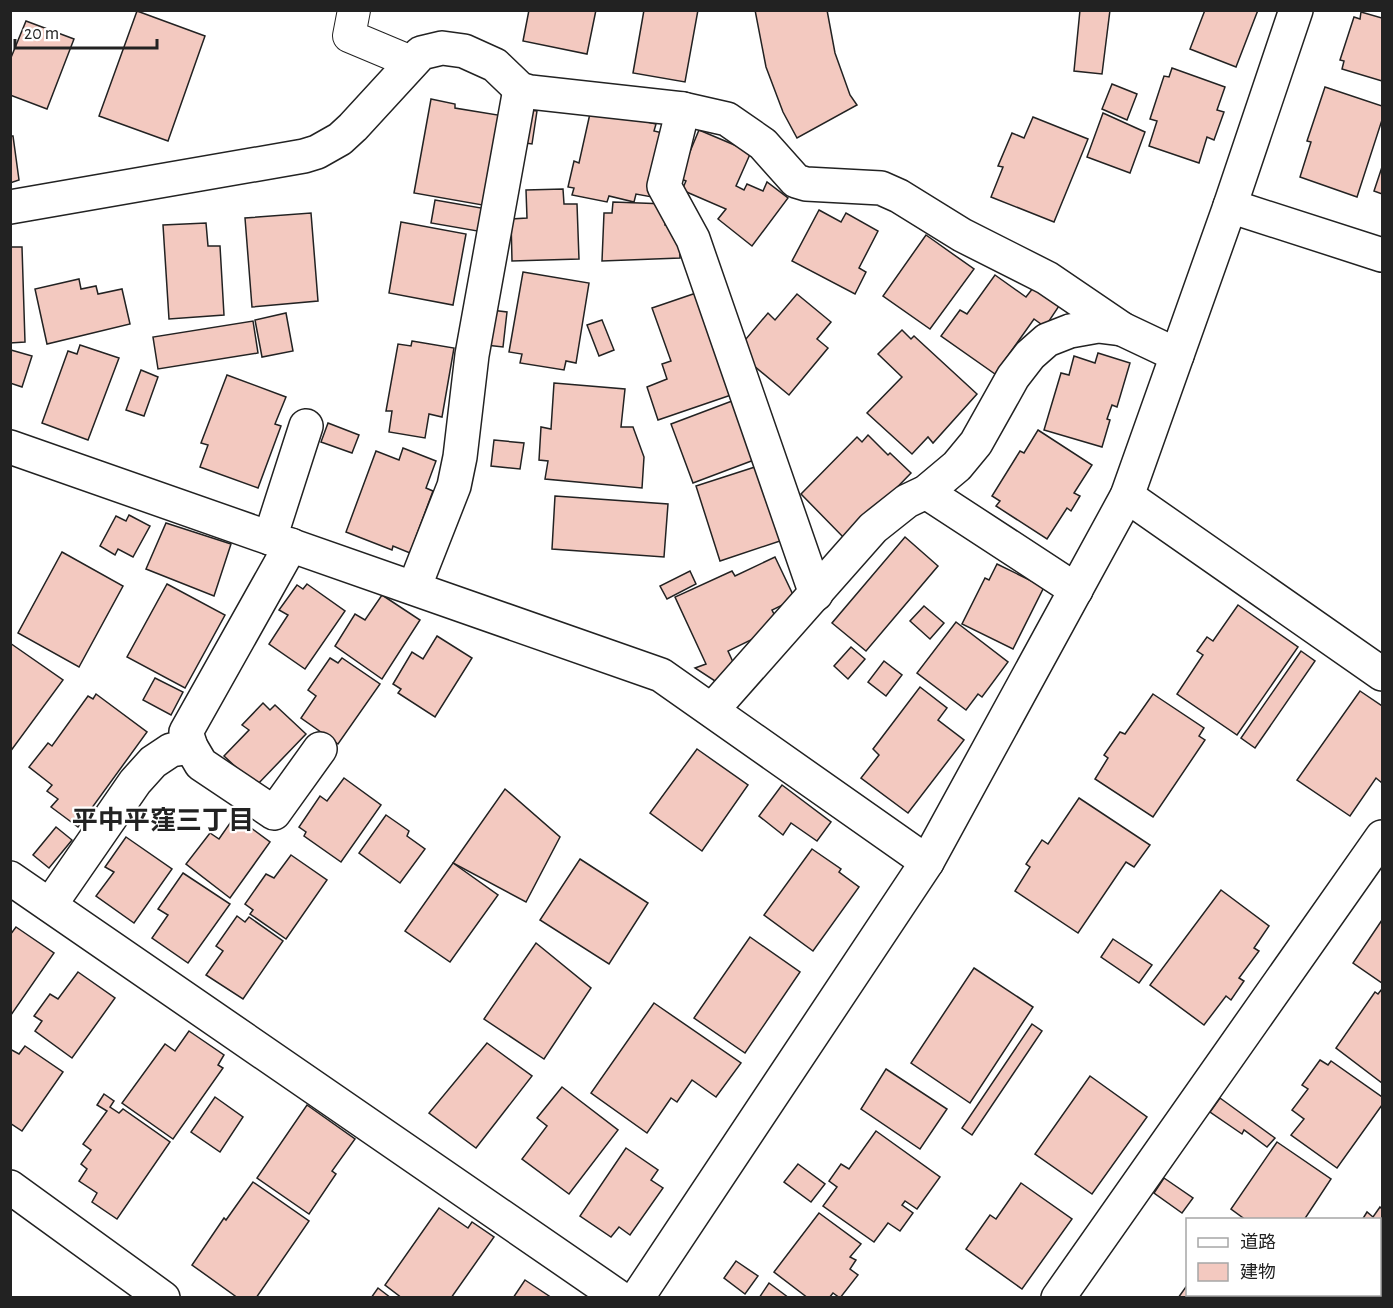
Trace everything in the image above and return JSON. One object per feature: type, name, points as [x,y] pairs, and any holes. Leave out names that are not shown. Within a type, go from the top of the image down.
[{"type":"street","points":[[354,10],[349,36],[411,62]]},
{"type":"street","points":[[637,1298],[927,862],[1127,496],[1230,206],[1296,10]]},
{"type":"street","points":[[10,207],[317,152],[340,139],[353,127],[421,53],[442,48],[464,51],[495,65],[520,89],[530,92],[683,109],[715,116],[739,126],[762,144],[796,181],[806,184],[881,188],[899,196],[971,240],[1047,278],[1122,329],[1177,355]]},
{"type":"street","points":[[414,588],[456,476],[472,355],[520,89]]},
{"type":"street","points":[[683,109],[664,186],[693,239],[816,594]]},
{"type":"street","points":[[1230,206],[1383,255]]},
{"type":"street","points":[[712,710],[873,528],[907,501],[926,492],[957,466],[976,443],[1013,377],[1030,355],[1047,340],[1071,331],[1098,326],[1122,329]]},
{"type":"street","points":[[306,426],[280,541],[186,732],[191,747],[201,764],[274,813],[320,749]]},
{"type":"street","points":[[10,447],[661,675],[927,862]]},
{"type":"street","points":[[926,492],[1076,590]]},
{"type":"street","points":[[1127,496],[1383,674]]},
{"type":"street","points":[[50,905],[135,782],[153,762],[171,750],[191,747]]},
{"type":"street","points":[[1058,1298],[1383,837]]},
{"type":"street","points":[[10,878],[620,1298]]},
{"type":"street","points":[[10,1187],[163,1298]]},
{"type":"building","points":[[529,10],[596,10],[587,54],[523,41]]},
{"type":"building","points":[[644,10],[698,10],[685,82],[633,73]]},
{"type":"building","points":[[755,10],[827,10],[835,53],[850,95],[857,105],[797,138],[783,112],[766,67]]},
{"type":"building","points":[[1080,10],[1110,10],[1102,74],[1074,71]]},
{"type":"building","points":[[1205,10],[1258,10],[1236,67],[1190,49]]},
{"type":"building","points":[[137,11],[205,36],[168,141],[99,116]]},
{"type":"building","points":[[1361,12],[1382,18],[1382,81],[1342,69],[1344,61],[1340,60],[1354,17],[1360,19]]},
{"type":"building","points":[[26,21],[74,39],[47,109],[10,95],[10,60]]},
{"type":"building","points":[[1172,68],[1225,87],[1217,110],[1224,112],[1214,140],[1207,137],[1199,163],[1149,146],[1157,121],[1150,119],[1164,76],[1169,77]]},
{"type":"building","points":[[1112,84],[1137,94],[1127,120],[1102,109]]},
{"type":"building","points":[[1325,87],[1382,106],[1382,120],[1357,197],[1300,177],[1311,142],[1307,141]]},
{"type":"building","points":[[431,99],[455,104],[455,108],[504,116],[488,206],[414,193]]},
{"type":"building","points":[[524,109],[537,111],[532,144],[519,142]]},
{"type":"building","points":[[591,109],[656,124],[654,131],[667,134],[652,197],[636,194],[634,202],[609,196],[607,202],[572,195],[574,188],[568,187],[574,161],[579,163]]},
{"type":"building","points":[[1103,113],[1145,132],[1130,173],[1087,157]]},
{"type":"building","points":[[1033,117],[1088,139],[1054,222],[991,197],[1003,167],[998,166],[1012,133],[1024,138]]},
{"type":"building","points":[[699,130],[751,152],[736,186],[744,190],[747,184],[763,191],[767,182],[788,198],[752,246],[718,219],[726,209],[682,190],[686,181],[679,178]]},
{"type":"building","points":[[10,136],[13,136],[19,180],[10,183]]},
{"type":"building","points":[[1382,167],[1382,194],[1374,191]]},
{"type":"building","points":[[563,189],[564,204],[577,204],[579,259],[512,261],[511,219],[527,218],[526,190]]},
{"type":"building","points":[[435,200],[487,209],[483,232],[431,223]]},
{"type":"building","points":[[613,202],[666,204],[665,225],[679,226],[680,258],[602,261],[604,213],[612,213]]},
{"type":"building","points":[[819,210],[841,222],[846,213],[878,231],[859,268],[866,272],[855,294],[792,261]]},
{"type":"building","points":[[311,213],[318,301],[252,307],[245,218]]},
{"type":"building","points":[[401,222],[466,234],[453,305],[389,293]]},
{"type":"building","points":[[206,223],[208,246],[220,246],[224,315],[169,319],[163,225]]},
{"type":"building","points":[[926,235],[974,269],[930,329],[883,296]]},
{"type":"building","points":[[10,247],[22,247],[25,342],[10,343]]},
{"type":"building","points":[[523,272],[589,283],[576,363],[566,361],[564,370],[520,363],[522,354],[509,352]]},
{"type":"building","points":[[995,275],[1026,297],[1033,288],[1059,306],[1045,327],[1034,319],[995,374],[941,336],[960,310],[967,314]]},
{"type":"building","points":[[79,279],[81,289],[96,286],[98,294],[122,289],[130,324],[47,344],[35,289]]},
{"type":"building","points":[[699,292],[734,394],[658,420],[647,387],[667,379],[662,364],[671,361],[652,308]]},
{"type":"building","points":[[797,294],[831,322],[817,339],[828,348],[789,395],[747,360],[740,346],[768,313],[775,320]]},
{"type":"building","points":[[491,310],[507,312],[503,347],[486,345]]},
{"type":"building","points":[[286,313],[293,351],[262,357],[255,320]]},
{"type":"building","points":[[602,320],[614,350],[599,356],[587,325]]},
{"type":"building","points":[[253,321],[258,353],[158,369],[153,337]]},
{"type":"building","points":[[902,330],[911,339],[914,336],[977,394],[933,443],[928,437],[912,454],[867,413],[902,377],[878,354]]},
{"type":"building","points":[[412,341],[454,348],[442,417],[429,414],[425,438],[389,432],[392,411],[386,411],[398,344],[411,346]]},
{"type":"building","points":[[80,345],[119,358],[88,440],[42,423],[68,351],[77,354]]},
{"type":"building","points":[[11,350],[32,356],[22,387],[10,383]]},
{"type":"building","points":[[1098,353],[1130,363],[1117,407],[1112,405],[1107,419],[1110,420],[1102,447],[1044,430],[1061,373],[1069,375],[1074,356],[1095,363]]},
{"type":"building","points":[[141,370],[158,377],[144,416],[126,410]]},
{"type":"building","points":[[227,375],[286,397],[275,424],[281,426],[258,488],[200,467],[208,445],[201,443]]},
{"type":"building","points":[[554,383],[625,389],[621,427],[633,427],[644,457],[642,488],[545,479],[548,461],[539,460],[541,427],[551,429]]},
{"type":"building","points":[[732,401],[754,460],[693,483],[671,424]]},
{"type":"building","points":[[328,423],[359,435],[352,453],[321,442]]},
{"type":"building","points":[[1038,430],[1092,465],[1074,493],[1080,496],[1071,511],[1067,508],[1047,539],[996,506],[1000,501],[992,496],[1020,451],[1024,453]]},
{"type":"building","points":[[868,435],[911,473],[846,540],[801,494],[857,437],[862,442]]},
{"type":"building","points":[[494,440],[524,443],[520,469],[491,466]]},
{"type":"building","points":[[403,448],[436,461],[426,488],[433,491],[410,553],[393,546],[392,550],[346,532],[376,451],[399,460]]},
{"type":"building","points":[[758,466],[783,540],[720,561],[696,486]]},
{"type":"building","points":[[555,496],[668,504],[664,557],[552,549]]},
{"type":"building","points":[[129,515],[150,526],[133,557],[118,549],[115,555],[100,546],[116,516],[126,521]]},
{"type":"building","points":[[166,523],[231,544],[214,596],[146,569]]},
{"type":"building","points":[[905,537],[938,566],[866,651],[832,623]]},
{"type":"building","points":[[62,552],[123,586],[79,667],[18,633]]},
{"type":"building","points":[[775,557],[795,599],[772,610],[776,618],[755,638],[728,651],[733,662],[715,681],[695,668],[706,664],[675,597],[732,571],[735,576]]},
{"type":"building","points":[[997,564],[1044,587],[1013,649],[962,624],[985,578],[989,580]]},
{"type":"building","points":[[690,571],[696,584],[667,599],[660,586]]},
{"type":"building","points":[[167,584],[225,615],[185,688],[127,657]]},
{"type":"building","points":[[307,584],[345,611],[305,669],[269,644],[288,615],[279,610],[297,585],[303,589]]},
{"type":"building","points":[[382,595],[420,620],[382,679],[335,646],[355,614],[365,620]]},
{"type":"building","points":[[1238,605],[1298,647],[1237,735],[1177,694],[1203,655],[1197,651],[1207,637],[1213,641]]},
{"type":"building","points":[[924,606],[944,623],[930,639],[910,621]]},
{"type":"building","points":[[956,622],[1008,662],[982,697],[978,694],[966,710],[917,673]]},
{"type":"building","points":[[437,636],[472,658],[435,717],[398,693],[401,689],[393,684],[412,652],[423,659]]},
{"type":"building","points":[[10,643],[63,680],[10,752]]},
{"type":"building","points":[[851,647],[865,659],[848,679],[834,666]]},
{"type":"building","points":[[1301,651],[1315,661],[1255,748],[1241,738]]},
{"type":"building","points":[[330,658],[338,663],[342,658],[380,684],[338,744],[301,718],[316,696],[308,690]]},
{"type":"building","points":[[884,661],[902,675],[886,696],[868,682]]},
{"type":"building","points":[[155,678],[183,692],[171,715],[143,700]]},
{"type":"building","points":[[920,687],[947,708],[938,720],[964,740],[908,813],[861,778],[879,755],[873,749]]},
{"type":"building","points":[[1360,691],[1382,706],[1382,783],[1376,778],[1350,816],[1297,780]]},
{"type":"building","points":[[96,694],[147,732],[78,827],[51,807],[58,799],[47,791],[52,785],[29,767],[48,743],[52,746],[88,696],[93,699]]},
{"type":"building","points":[[1153,694],[1204,728],[1199,736],[1205,740],[1153,817],[1095,779],[1108,758],[1104,755],[1120,732],[1125,734]]},
{"type":"building","points":[[263,703],[270,710],[275,705],[306,734],[256,786],[224,756],[249,730],[242,725]]},
{"type":"building","points":[[697,749],[748,785],[702,851],[650,813]]},
{"type":"building","points":[[344,778],[381,805],[341,862],[304,836],[306,832],[299,827],[320,796],[327,801]]},
{"type":"building","points":[[782,785],[831,822],[817,841],[791,823],[783,835],[759,816]]},
{"type":"building","points":[[505,789],[560,837],[526,902],[453,863]]},
{"type":"building","points":[[1079,798],[1150,845],[1134,867],[1126,862],[1078,933],[1015,891],[1030,867],[1026,864],[1042,840],[1048,844]]},
{"type":"building","points":[[386,815],[409,831],[407,836],[425,849],[400,883],[359,853]]},
{"type":"building","points":[[235,816],[270,842],[230,898],[186,864],[210,833],[219,839]]},
{"type":"building","points":[[56,827],[72,840],[49,868],[33,855]]},
{"type":"building","points":[[126,837],[172,869],[134,923],[96,896],[114,872],[105,867]]},
{"type":"building","points":[[812,849],[841,869],[839,872],[859,887],[813,951],[764,915]]},
{"type":"building","points":[[291,855],[327,880],[286,939],[250,914],[253,910],[245,904],[266,874],[274,878]]},
{"type":"building","points":[[580,859],[648,903],[609,964],[540,920]]},
{"type":"building","points":[[453,863],[498,895],[450,962],[405,931]]},
{"type":"building","points":[[183,873],[230,904],[188,963],[152,938],[168,915],[158,909]]},
{"type":"building","points":[[1221,890],[1269,926],[1254,948],[1259,951],[1239,978],[1244,981],[1231,1000],[1226,996],[1204,1025],[1150,985]]},
{"type":"building","points":[[237,916],[245,922],[249,917],[283,941],[243,999],[206,975],[223,951],[216,946]]},
{"type":"building","points":[[1382,920],[1382,983],[1353,963]]},
{"type":"building","points":[[16,927],[54,953],[11,1015],[10,935]]},
{"type":"building","points":[[750,937],[800,972],[745,1053],[694,1018]]},
{"type":"building","points":[[1113,939],[1152,965],[1139,983],[1101,957]]},
{"type":"building","points":[[536,943],[591,988],[544,1059],[484,1019]]},
{"type":"building","points":[[974,968],[1033,1007],[970,1103],[911,1063]]},
{"type":"building","points":[[78,972],[115,998],[72,1058],[35,1031],[42,1021],[34,1016],[50,994],[58,999]]},
{"type":"building","points":[[1382,989],[1382,1083],[1336,1048],[1375,992],[1378,994]]},
{"type":"building","points":[[654,1003],[741,1063],[716,1097],[692,1080],[677,1102],[671,1098],[647,1133],[591,1093]]},
{"type":"building","points":[[1032,1024],[1042,1031],[972,1135],[962,1128]]},
{"type":"building","points":[[189,1031],[224,1055],[218,1065],[223,1068],[173,1139],[122,1103],[165,1044],[175,1051]]},
{"type":"building","points":[[487,1043],[532,1076],[476,1148],[429,1113]]},
{"type":"building","points":[[25,1046],[63,1072],[22,1131],[10,1123],[10,1049],[19,1054]]},
{"type":"building","points":[[1320,1060],[1328,1065],[1331,1061],[1382,1097],[1382,1105],[1337,1168],[1291,1135],[1304,1119],[1292,1110],[1308,1089],[1302,1085]]},
{"type":"building","points":[[886,1069],[947,1109],[920,1149],[861,1109]]},
{"type":"building","points":[[1090,1076],[1147,1117],[1092,1194],[1035,1154]]},
{"type":"building","points":[[562,1087],[618,1130],[569,1194],[522,1159],[547,1126],[537,1118]]},
{"type":"building","points":[[104,1094],[114,1101],[110,1107],[119,1113],[123,1109],[170,1142],[117,1219],[92,1202],[97,1193],[79,1181],[87,1169],[81,1164],[91,1150],[83,1144],[107,1111],[97,1105]]},
{"type":"building","points":[[215,1097],[243,1117],[220,1152],[191,1132]]},
{"type":"building","points":[[1220,1098],[1275,1138],[1267,1147],[1244,1130],[1242,1134],[1210,1112]]},
{"type":"building","points":[[307,1105],[355,1139],[332,1171],[336,1174],[309,1214],[257,1178]]},
{"type":"building","points":[[876,1131],[940,1177],[917,1209],[905,1201],[902,1205],[913,1213],[900,1231],[888,1223],[874,1242],[823,1206],[837,1187],[829,1181],[841,1164],[849,1169]]},
{"type":"building","points":[[1277,1142],[1331,1179],[1305,1218],[1243,1218],[1231,1209]]},
{"type":"building","points":[[626,1148],[658,1170],[651,1180],[663,1188],[630,1235],[619,1227],[611,1237],[580,1216]]},
{"type":"building","points":[[798,1164],[825,1184],[811,1202],[784,1182]]},
{"type":"building","points":[[1164,1178],[1193,1198],[1182,1213],[1154,1193]]},
{"type":"building","points":[[253,1182],[309,1221],[256,1298],[238,1298],[192,1265],[224,1218],[226,1220]]},
{"type":"building","points":[[1021,1183],[1072,1219],[1022,1289],[966,1249],[990,1215],[996,1219]]},
{"type":"building","points":[[1380,1207],[1382,1209],[1382,1280],[1381,1218],[1363,1218],[1367,1212],[1373,1217]]},
{"type":"building","points":[[439,1208],[468,1228],[472,1222],[494,1237],[451,1298],[402,1298],[385,1285]]},
{"type":"building","points":[[819,1213],[861,1244],[850,1257],[856,1260],[850,1269],[858,1275],[840,1298],[833,1293],[829,1298],[808,1298],[774,1272]]},
{"type":"building","points":[[736,1261],[758,1276],[745,1294],[724,1278]]},
{"type":"building","points":[[525,1280],[552,1298],[513,1298]]},
{"type":"building","points":[[769,1283],[789,1298],[759,1298]]},
{"type":"building","points":[[1186,1287],[1186,1296],[1248,1296],[1247,1298],[1178,1298]]},
{"type":"building","points":[[378,1288],[391,1298],[371,1298]]},
{"type":"building","points":[[1298,1296],[1373,1296],[1375,1298],[1297,1298]]},
{"type":"district","name":"平中平窪三丁目","points":[[163,821]]}]
